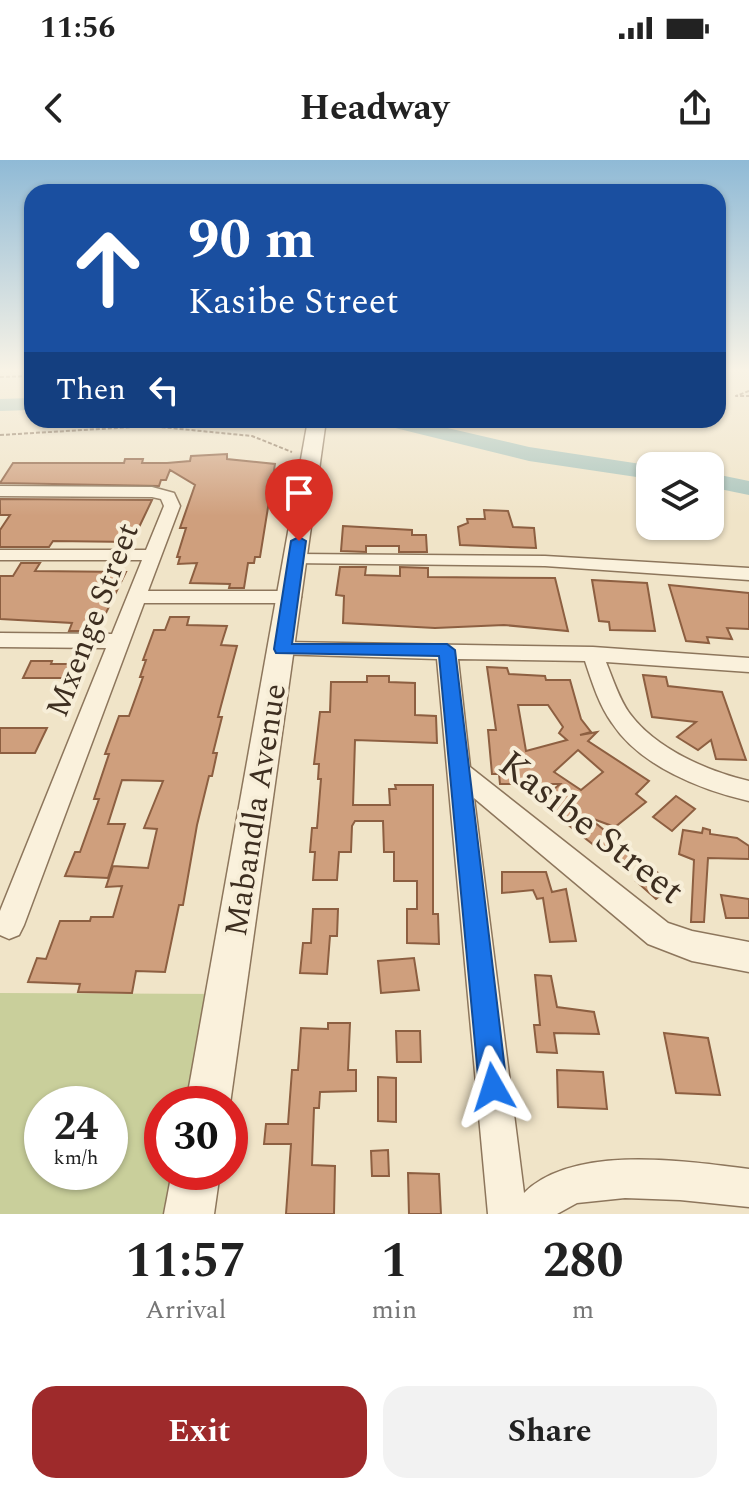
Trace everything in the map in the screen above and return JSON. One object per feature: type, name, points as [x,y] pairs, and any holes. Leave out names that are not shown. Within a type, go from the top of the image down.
[{"type":"street","name":"Mabandla Avenue","points":[[211,1086],[315,437]]},
{"type":"street","name":"Mxenge Street","points":[[0,491],[161,493],[172,501],[9,925]]},
{"type":"street","points":[[0,555],[153,555]]},
{"type":"street","points":[[296,559],[545,561],[749,574]]},
{"type":"street","points":[[135,597],[291,597]]},
{"type":"street","points":[[0,640],[119,641]]},
{"type":"street","points":[[282,649],[593,654],[749,665]]},
{"type":"street","name":"Kasibe Street","points":[[447,650],[458,771],[659,934],[692,946],[749,957]]},
{"type":"street","points":[[593,654],[610,701],[622,722],[691,772],[749,791]]},
{"type":"street","points":[[458,771],[507,1214]]},
{"type":"street","points":[[530,1214],[559,1190],[588,1184],[638,1180],[711,1182],[749,1188]]},
{"type":"street","points":[[189,1214],[193,1190]]},
{"type":"path","points":[[0,435],[117,428]]},
{"type":"path","points":[[170,428],[252,436],[315,437]]},
{"type":"green space","points":[[0,993],[226,994],[212,1086],[144,1086],[144,1190],[195,1190],[192,1214],[0,1214]]},
{"type":"building","points":[[227,454],[227,459],[275,464],[260,557],[255,557],[254,563],[248,563],[244,588],[229,588],[230,584],[190,583],[197,563],[178,564],[180,557],[177,557],[186,528],[180,528],[195,485],[170,470],[159,486],[0,483],[13,463],[124,463],[125,459],[143,459],[142,463],[167,463],[190,461],[191,456]]},
{"type":"building","points":[[0,499],[152,500],[132,542],[53,541],[49,547],[0,547],[0,530],[10,515],[0,515]]},
{"type":"building","points":[[484,510],[508,511],[513,527],[534,528],[536,548],[460,545],[458,527],[468,523],[467,519],[485,519]]},
{"type":"building","points":[[343,526],[412,530],[412,535],[426,535],[427,552],[399,552],[399,546],[366,546],[366,552],[341,551]]},
{"type":"building","points":[[21,563],[40,563],[35,571],[126,572],[102,621],[97,621],[92,631],[69,631],[72,623],[0,619],[0,576],[13,576]]},
{"type":"building","points":[[340,567],[366,567],[365,575],[400,576],[400,567],[428,568],[428,577],[555,578],[568,631],[504,625],[435,628],[343,623],[344,596],[336,595]]},
{"type":"building","points":[[592,580],[647,583],[655,631],[610,630],[609,622],[599,621]]},
{"type":"building","points":[[669,585],[749,593],[749,629],[727,628],[732,639],[707,637],[709,643],[686,641]]},
{"type":"building","points":[[170,617],[189,617],[187,625],[227,626],[221,645],[237,646],[218,717],[222,717],[213,753],[217,753],[212,776],[209,776],[197,825],[183,905],[179,905],[165,972],[136,971],[132,993],[78,992],[80,984],[28,982],[37,958],[46,959],[60,921],[113,917],[122,886],[106,887],[113,866],[148,868],[157,829],[144,828],[163,781],[122,780],[108,824],[125,824],[108,878],[65,876],[75,852],[80,852],[99,799],[94,799],[109,754],[105,754],[119,716],[129,716],[143,677],[140,677],[146,660],[143,660],[154,630],[165,630]]},
{"type":"building","points":[[31,661],[81,664],[74,678],[23,678]]},
{"type":"building","points":[[487,667],[507,668],[509,674],[545,676],[546,680],[570,680],[581,719],[591,732],[580,735],[597,732],[588,741],[649,781],[636,794],[646,802],[615,827],[588,817],[635,855],[628,865],[598,844],[595,846],[539,802],[560,784],[500,784],[499,774],[492,774],[488,730],[496,730]],"holes":[[[518,705],[548,705],[563,727],[559,733],[567,740],[526,751]],[[578,750],[603,772],[581,790],[554,772]]]},
{"type":"building","points":[[643,675],[666,677],[668,686],[722,692],[746,760],[716,759],[711,740],[698,750],[677,737],[696,722],[652,717]]},
{"type":"building","points":[[367,676],[389,676],[389,682],[415,683],[415,715],[436,716],[437,743],[355,740],[353,805],[390,805],[389,789],[396,789],[395,785],[433,785],[433,914],[438,914],[439,944],[407,943],[407,909],[417,909],[417,881],[394,881],[394,852],[384,852],[383,821],[355,821],[351,852],[339,852],[337,880],[313,880],[315,852],[310,852],[312,828],[317,828],[321,779],[318,779],[319,764],[314,764],[320,712],[330,712],[331,682],[367,682]]},
{"type":"building","points":[[0,728],[47,728],[35,753],[0,753]]},
{"type":"building","points":[[676,796],[695,809],[672,831],[653,817]]},
{"type":"building","points":[[703,828],[710,830],[710,834],[737,838],[749,846],[749,859],[708,858],[704,922],[691,922],[694,860],[679,854],[683,830],[702,833]]},
{"type":"building","points":[[652,868],[673,885],[656,899],[636,881]]},
{"type":"building","points":[[502,872],[546,872],[552,892],[566,889],[576,941],[550,942],[543,898],[537,899],[533,890],[502,893]]},
{"type":"building","points":[[721,895],[749,899],[749,918],[726,918]]},
{"type":"building","points":[[313,909],[338,909],[337,936],[330,936],[327,974],[300,973],[303,943],[311,943]]},
{"type":"building","points":[[414,958],[419,990],[381,993],[378,961]]},
{"type":"building","points":[[535,975],[551,976],[557,1007],[594,1012],[599,1034],[554,1033],[557,1053],[537,1052],[534,1025],[540,1025]]},
{"type":"building","points":[[328,1023],[350,1023],[348,1070],[356,1070],[356,1091],[320,1092],[319,1108],[314,1108],[312,1165],[335,1166],[334,1214],[286,1214],[291,1144],[264,1144],[266,1124],[288,1124],[292,1070],[298,1070],[301,1028],[328,1029]]},
{"type":"building","points":[[396,1031],[420,1031],[421,1062],[397,1062]]},
{"type":"building","points":[[664,1033],[708,1038],[720,1095],[676,1093]]},
{"type":"building","points":[[557,1070],[603,1072],[607,1109],[558,1107]]},
{"type":"building","points":[[378,1077],[396,1078],[396,1122],[378,1121]]},
{"type":"building","points":[[388,1150],[389,1176],[372,1176],[371,1151]]},
{"type":"building","points":[[408,1173],[439,1174],[441,1214],[409,1214]]},
{"type":"waterway","points":[[420,428],[529,454],[636,470]]},
{"type":"waterway","points":[[724,483],[749,488]]},
{"type":"route","points":[[299,541],[282,649],[447,650],[493,1087]]}]
